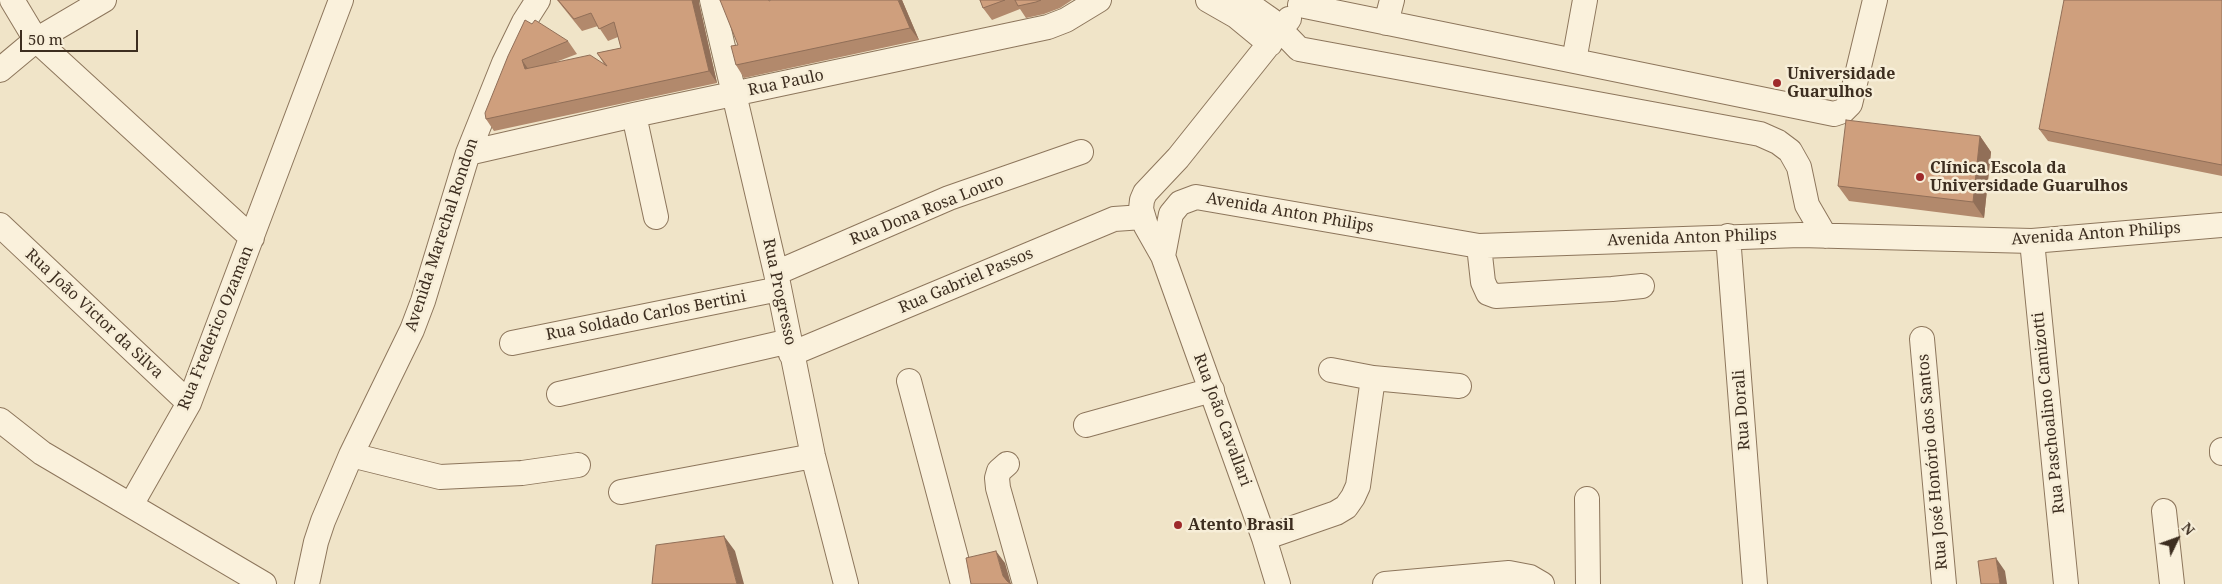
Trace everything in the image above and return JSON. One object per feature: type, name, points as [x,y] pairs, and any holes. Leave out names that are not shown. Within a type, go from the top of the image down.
[{"type":"street","points":[[12,0],[36,40],[252,238]]},
{"type":"street","points":[[0,70],[36,40],[104,0]]},
{"type":"street","name":"Rua Frederico Ozaman","points":[[131,505],[189,403],[341,0]]},
{"type":"street","name":"Avenida Marechal Rondon","points":[[307,584],[316,542],[351,455],[421,308],[468,153],[504,63],[524,22],[538,0]]},
{"type":"street","name":"Rua Progresso","points":[[712,0],[778,281],[813,456],[846,584]]},
{"type":"street","name":"Rua Paulo","points":[[468,153],[634,115],[1048,27],[1066,20],[1099,0]]},
{"type":"street","points":[[1208,0],[1299,49],[1760,134],[1778,142],[1790,152],[1799,167],[1807,205],[1825,236]]},
{"type":"street","points":[[1236,0],[1251,6],[1275,37]]},
{"type":"street","points":[[1386,23],[1392,0]]},
{"type":"street","points":[[1574,61],[1586,0]]},
{"type":"street","points":[[1143,217],[1142,200],[1145,193],[1178,158],[1302,2],[1386,23],[1834,114],[1843,111],[1850,104],[1875,0]]},
{"type":"street","points":[[634,115],[656,217]]},
{"type":"street","name":"Rua Dona Rosa Louro","points":[[778,281],[949,198],[1081,152]]},
{"type":"street","points":[[1178,158],[1177,181],[1196,197]]},
{"type":"street","points":[[1145,193],[1162,201],[1171,214],[1163,256]]},
{"type":"street","name":"Avenida Anton Philips","points":[[1171,214],[1180,203],[1196,197],[1479,246],[1800,235],[2032,241],[2222,225]]},
{"type":"street","points":[[1800,235],[1807,205]]},
{"type":"street","name":"Rua João Cavallari","points":[[1143,217],[1163,256],[1264,538],[1278,584]]},
{"type":"street","name":"Rua Gabriel Passos","points":[[559,394],[791,348],[1114,219],[1143,217]]},
{"type":"street","name":"Rua João Victor da Silva","points":[[0,225],[189,403]]},
{"type":"street","name":"Rua Dorali","points":[[1728,236],[1755,584]]},
{"type":"street","name":"Rua Paschoalino Camizotti","points":[[2032,241],[2066,584]]},
{"type":"street","points":[[1479,246],[1483,282],[1488,293],[1496,296],[1612,290],[1642,286]]},
{"type":"street","name":"Rua Soldado Carlos Bertini","points":[[512,343],[778,281]]},
{"type":"street","name":"Rua José Honório dos Santos","points":[[1922,339],[1944,584]]},
{"type":"street","points":[[1331,370],[1373,378],[1459,386]]},
{"type":"street","points":[[1264,538],[1336,513],[1346,507],[1353,497],[1358,486],[1373,378]]},
{"type":"street","points":[[909,380],[963,584]]},
{"type":"street","points":[[1086,424],[1212,390]]},
{"type":"street","points":[[0,420],[42,453],[264,584]]},
{"type":"street","points":[[351,455],[440,477],[522,473],[578,465]]},
{"type":"street","points":[[621,492],[813,456]]},
{"type":"street","points":[[1007,464],[999,471],[997,478],[998,488],[1024,584]]},
{"type":"street","points":[[1587,499],[1588,584]]},
{"type":"street","points":[[2164,511],[2172,584]]},
{"type":"street","points":[[1385,584],[1508,572],[1530,577],[1542,584]]},
{"type":"building","points":[[558,0],[692,0],[709,71],[486,119],[485,113],[525,20],[532,24],[535,20],[568,41],[522,60],[525,69],[590,55],[607,66],[597,53],[621,48],[614,22],[599,29],[591,13],[574,19]]},
{"type":"building","points":[[720,0],[898,0],[910,28],[736,65],[731,46],[738,45]]},
{"type":"building","points":[[980,0],[1005,0],[983,8]]},
{"type":"building","points":[[1015,0],[1041,0],[1018,6]]},
{"type":"building","points":[[2064,0],[2222,0],[2222,165],[2039,129]]},
{"type":"building","name":"Clínica Escola da Universidade Guarulhos","points":[[1846,120],[1980,136],[1973,202],[1838,186]]},
{"type":"building","points":[[724,536],[737,584],[652,584],[656,545]]},
{"type":"building","points":[[996,551],[1003,576],[1011,584],[971,584],[966,558]]},
{"type":"building","points":[[1996,558],[2000,584],[1981,584],[1978,561]]},
{"type":"place","name":"Universidade Guarulhos","points":[[1777,83]]},
{"type":"place","name":"Clínica Escola da Universidade Guarulhos","points":[[1920,177]]},
{"type":"place","name":"Atento Brasil","points":[[1178,525]]}]
